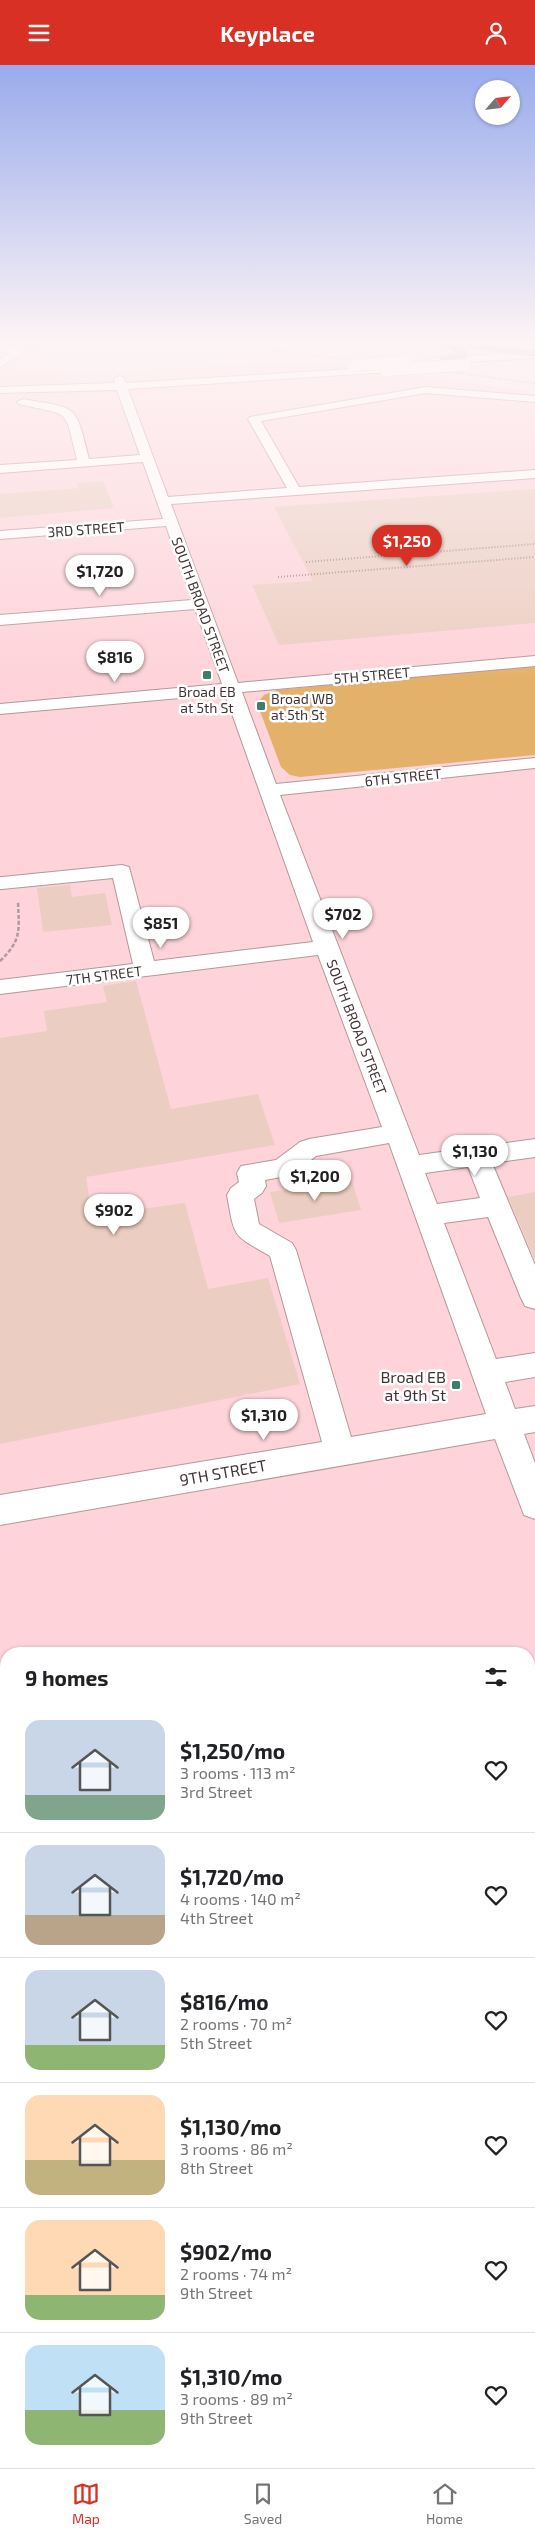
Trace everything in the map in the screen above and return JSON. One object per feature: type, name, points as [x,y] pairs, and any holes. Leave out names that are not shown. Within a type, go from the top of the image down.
[{"type":"street","points":[[82,456],[84,463]]},
{"type":"street","name":"SOUTH BROAD STREET","points":[[148,456],[271,790],[326,947],[398,1133],[535,1505]]},
{"type":"street","points":[[275,456],[295,491]]},
{"type":"street","points":[[0,469],[149,459]]},
{"type":"street","points":[[164,501],[535,474]]},
{"type":"street","name":"3RD STREET","points":[[0,535],[171,522]]},
{"type":"street","points":[[0,620],[202,603]]},
{"type":"street","name":"5TH STREET","points":[[0,709],[535,661]]},
{"type":"street","name":"6TH STREET","points":[[271,790],[535,763]]},
{"type":"street","points":[[9,883],[122,871],[145,969]]},
{"type":"street","name":"7TH STREET","points":[[0,987],[326,947]]},
{"type":"street","points":[[340,1452],[282,1250],[247,1230],[240,1195],[253,1186],[250,1173],[283,1168],[309,1148],[398,1133]]},
{"type":"street","points":[[410,1166],[535,1148]]},
{"type":"street","points":[[476,1156],[535,1298]]},
{"type":"street","points":[[428,1215],[497,1206]]},
{"type":"street","points":[[486,1373],[535,1365]]},
{"type":"street","name":"9TH STREET","points":[[0,1510],[535,1419]]},
{"type":"path","points":[[0,961],[15,948],[18,942],[9,883]]},
{"type":"shaded area","points":[[0,456],[535,456],[535,1647],[0,1647]]},
{"type":"shaded area","points":[[535,666],[535,755],[300,777],[290,775],[281,767],[257,703],[264,695],[277,690]]},
{"type":"building","points":[[103,481],[114,508],[0,518],[0,494],[78,488],[77,483]]},
{"type":"building","points":[[535,489],[535,623],[279,645],[252,585],[313,581],[274,507]]},
{"type":"building","points":[[70,885],[72,897],[105,893],[112,925],[43,932],[37,888]]},
{"type":"building","points":[[136,981],[171,1109],[258,1094],[275,1145],[86,1177],[92,1216],[185,1203],[208,1289],[268,1278],[300,1384],[0,1444],[0,1038],[47,1031],[44,1011],[107,1002],[103,986]]},
{"type":"building","points":[[352,1181],[361,1210],[279,1223],[270,1192]]},
{"type":"building","points":[[535,1192],[535,1260],[508,1197]]},
{"type":"railway","points":[[306,562],[535,544]]},
{"type":"railway","points":[[278,577],[535,557]]},
{"type":"place","name":"Broad EB at 5th St","points":[[207,675]]},
{"type":"place","name":"Broad WB at 5th St","points":[[261,706]]},
{"type":"place","name":"Broad EB at 9th St","points":[[456,1385]]}]
